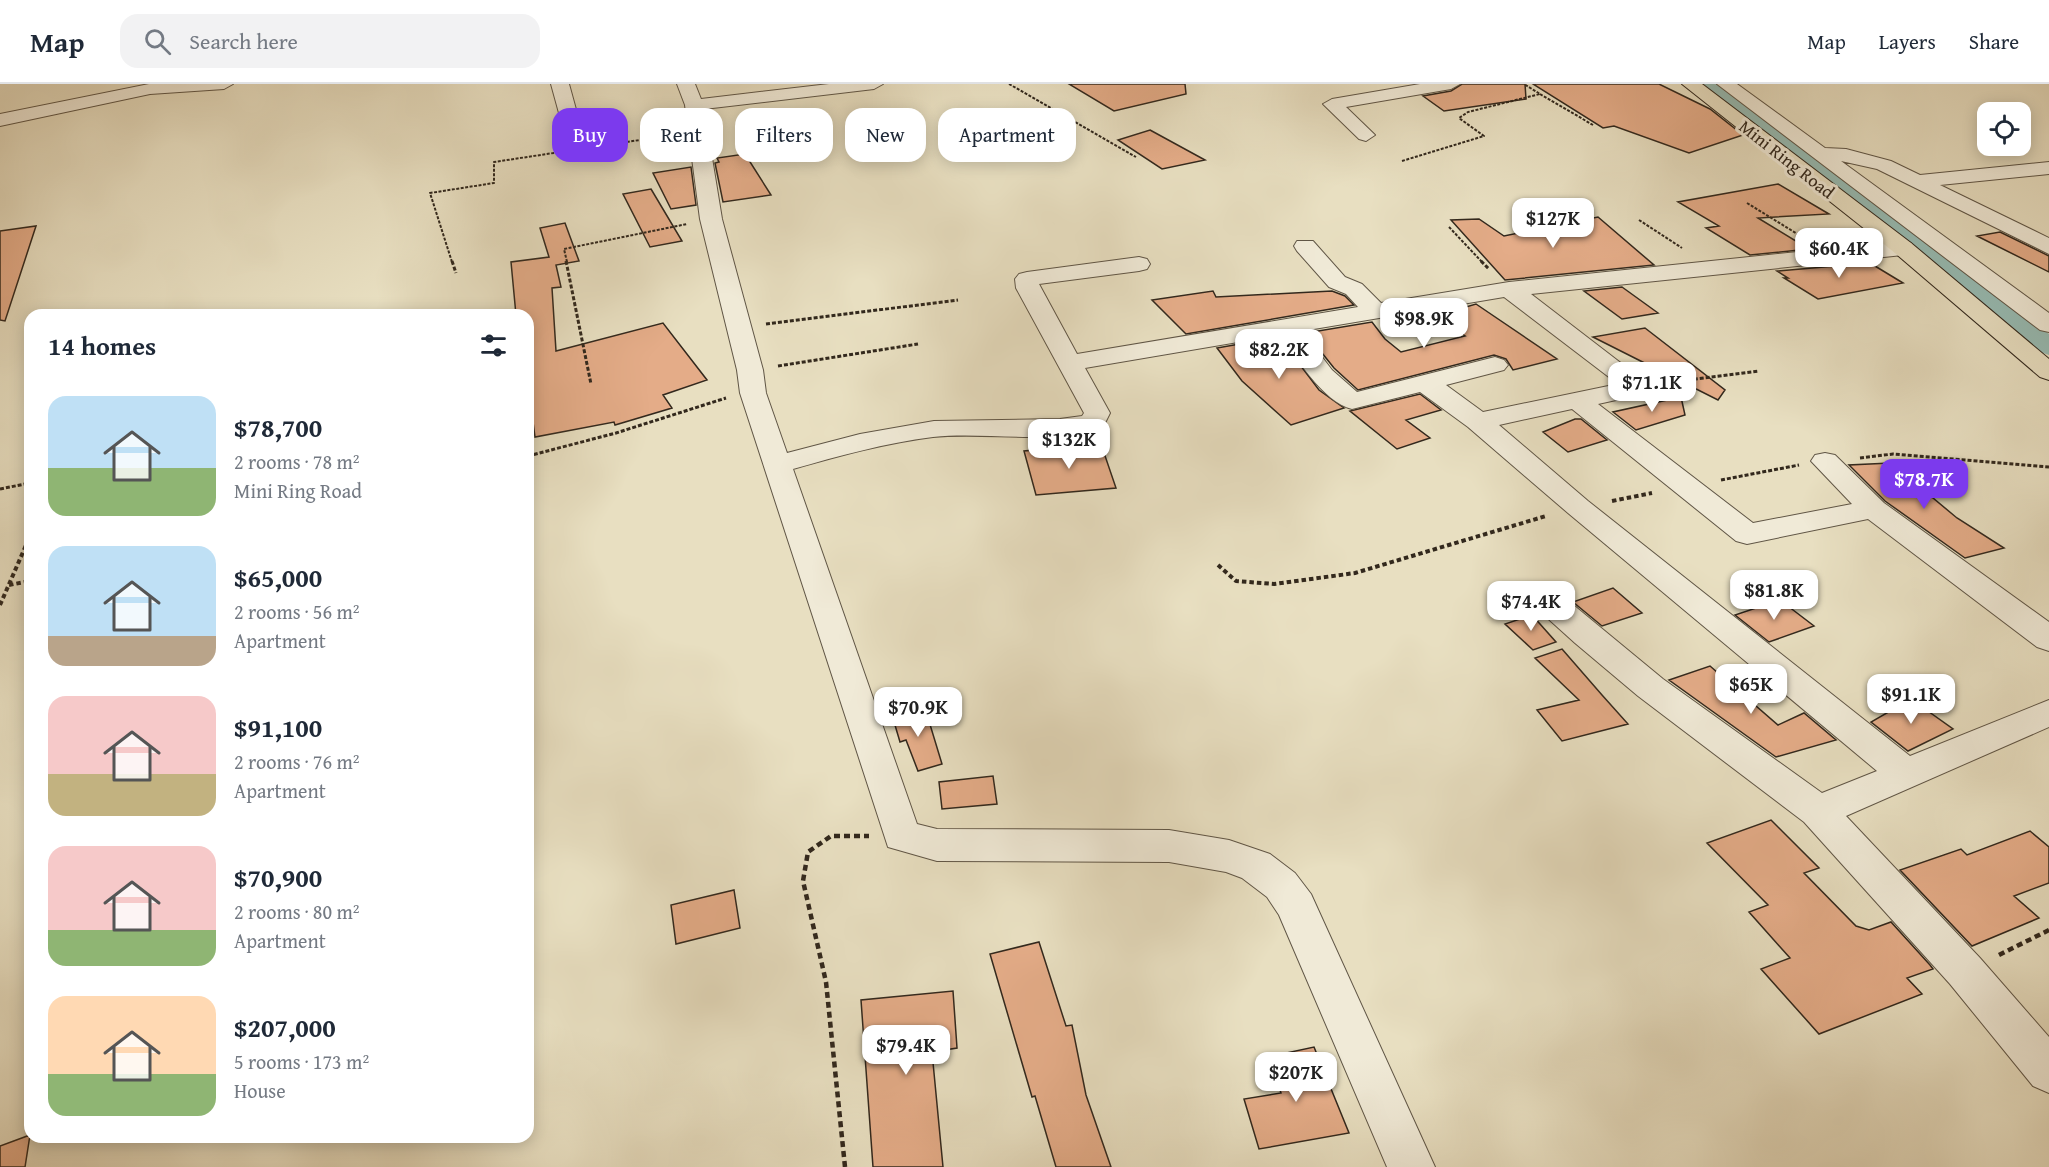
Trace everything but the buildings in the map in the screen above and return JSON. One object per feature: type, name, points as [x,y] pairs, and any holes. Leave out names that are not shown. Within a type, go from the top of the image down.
[{"type":"main road","name":"Mini Ring Road","points":[[1691,84],[1903,248],[2049,372]]},
{"type":"street","points":[[0,120],[99,92],[224,84]]},
{"type":"street","points":[[560,84],[567,108]]},
{"type":"street","points":[[686,84],[694,108]]},
{"type":"street","points":[[694,105],[874,84]]},
{"type":"street","points":[[1366,135],[1332,104],[1451,84]]},
{"type":"street","points":[[1726,84],[1812,154],[2049,325]]},
{"type":"street","points":[[1782,155],[1812,154],[1865,158],[1919,182],[2049,247]]},
{"type":"street","points":[[702,162],[711,219],[776,465],[902,836],[937,845],[1169,846],[1229,856],[1256,866],[1281,885],[1296,906],[1411,1167]]},
{"type":"street","points":[[1919,182],[2043,172]]},
{"type":"street","points":[[1305,246],[1337,282],[1354,289],[1376,312]]},
{"type":"street","points":[[1068,363],[1509,289],[1903,248]]},
{"type":"street","points":[[776,465],[860,442],[934,429],[1082,425],[1094,421],[1097,413],[1028,288],[1027,279],[1139,264]]},
{"type":"street","points":[[1509,289],[1639,387]]},
{"type":"street","points":[[1287,328],[1323,375],[1352,401],[1495,365]]},
{"type":"street","points":[[1424,382],[1478,421],[1578,507],[1908,775]]},
{"type":"street","points":[[1478,421],[1639,387]]},
{"type":"street","points":[[1578,401],[1747,534],[1874,509]]},
{"type":"street","points":[[1826,461],[1874,509],[2049,639]]},
{"type":"street","points":[[1555,607],[1603,650],[1691,721],[1818,811],[1965,971],[2049,1071]]},
{"type":"street","points":[[1818,811],[1908,775],[1987,738],[2049,713]]},
{"type":"path","points":[[1009,84],[1136,157]]},
{"type":"path","points":[[1524,84],[1593,125]]},
{"type":"path","points":[[1402,161],[1484,136],[1459,118],[1468,112],[1540,94]]},
{"type":"path","points":[[456,273],[430,193],[494,183],[494,162],[640,140]]},
{"type":"path","points":[[1747,203],[1833,256]]},
{"type":"path","points":[[591,384],[564,249],[711,219]]},
{"type":"path","points":[[1639,220],[1716,269]]},
{"type":"path","points":[[1449,227],[1509,289]]},
{"type":"path","points":[[738,327],[957,300]]},
{"type":"path","points":[[534,454],[616,433],[694,407],[752,381],[918,344]]},
{"type":"path","points":[[1639,387],[1759,371]]},
{"type":"path","points":[[1218,565],[1236,581],[1274,584],[1355,573],[1578,507],[1826,461],[1893,454],[2049,467]]},
{"type":"path","points":[[0,489],[24,484]]},
{"type":"path","points":[[0,605],[24,550]]},
{"type":"path","points":[[9,585],[24,582]]},
{"type":"path","points":[[845,1167],[826,982],[803,881],[808,852],[831,836],[902,836]]},
{"type":"path","points":[[1965,971],[2049,930]]},
{"type":"waterway","points":[[1706,84],[2007,311],[2049,347]]}]
